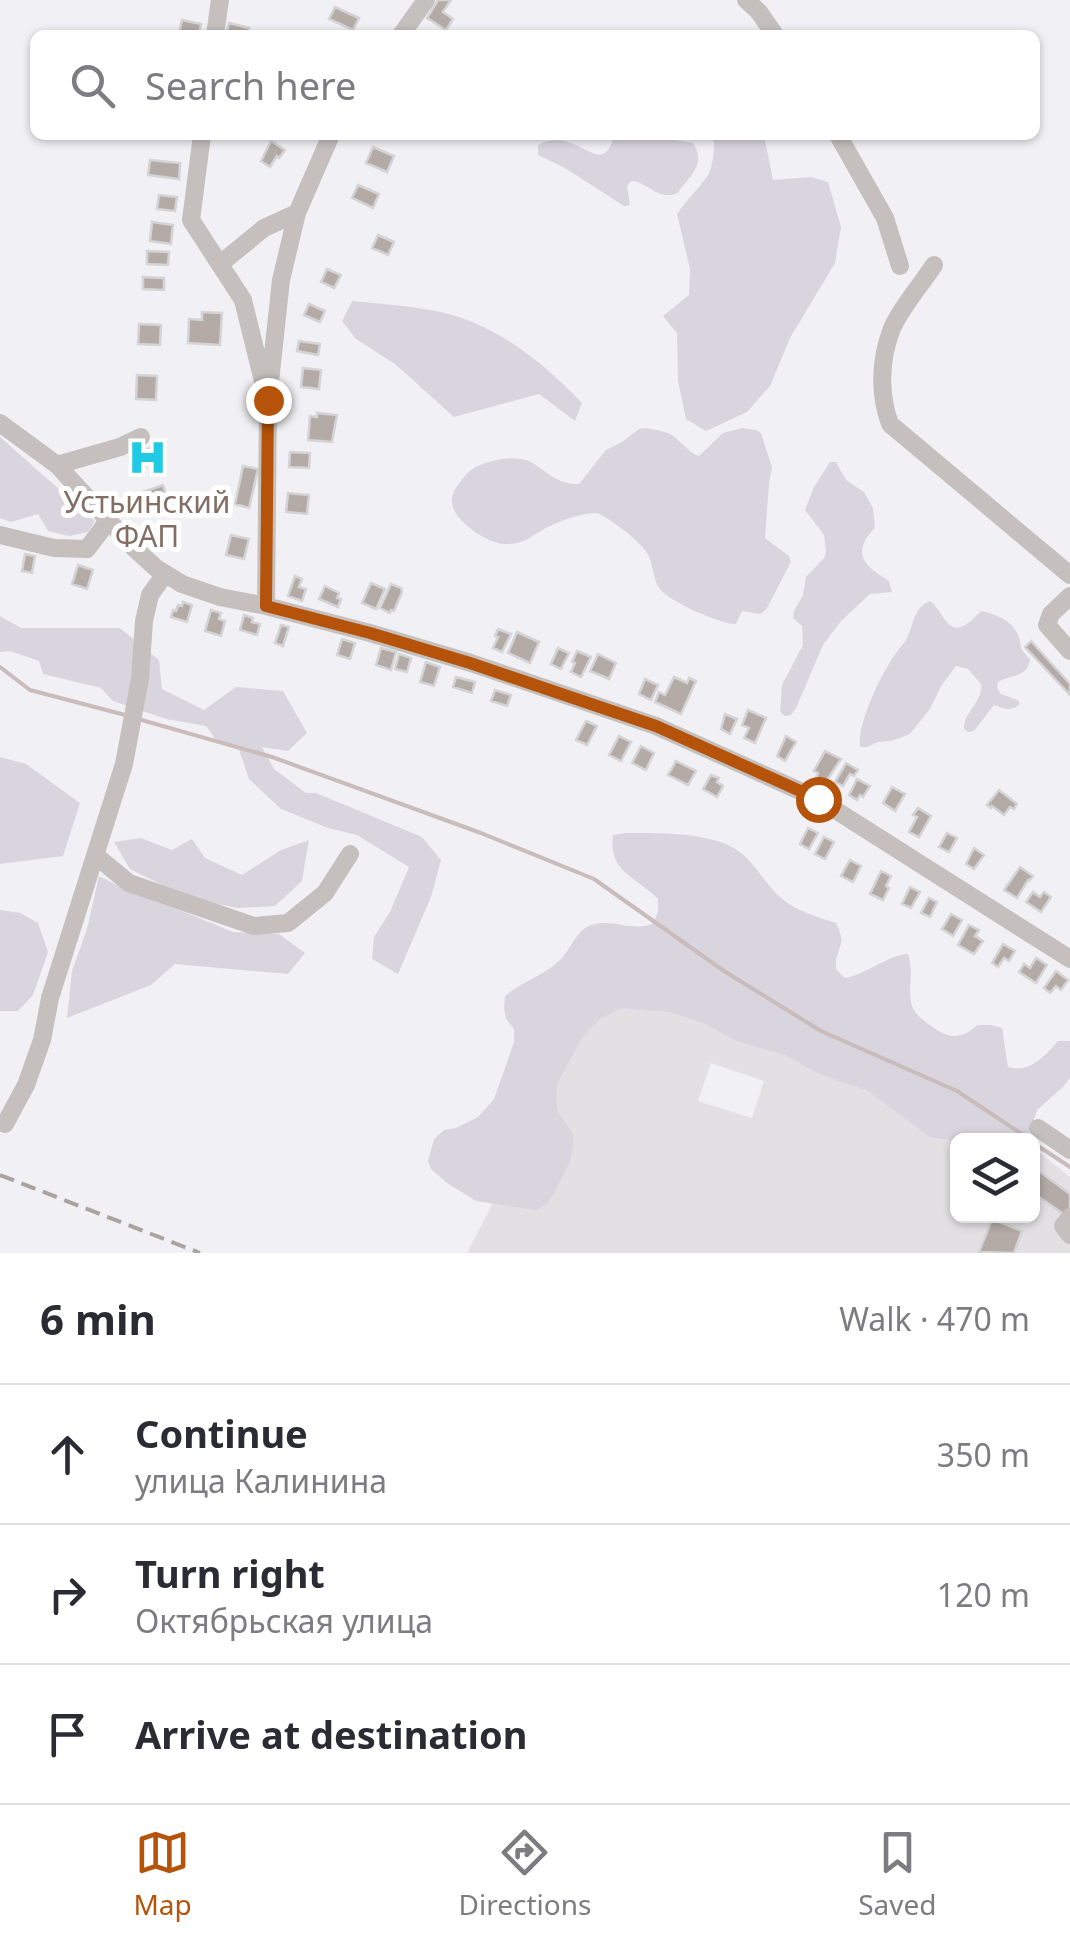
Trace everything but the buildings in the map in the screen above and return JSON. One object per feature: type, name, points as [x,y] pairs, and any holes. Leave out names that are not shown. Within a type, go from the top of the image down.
[{"type":"street","points":[[216,30],[220,0]]},
{"type":"street","points":[[405,30],[426,0]]},
{"type":"street","points":[[746,0],[772,30]]},
{"type":"street","points":[[201,140],[191,220],[243,300],[268,400]]},
{"type":"street","points":[[266,606],[268,400],[281,280],[297,213],[329,140]]},
{"type":"street","points":[[841,140],[884,218],[900,266]]},
{"type":"street","points":[[220,264],[264,228],[297,213]]},
{"type":"street","points":[[934,265],[892,328],[882,368],[884,406],[890,424],[1070,575]]},
{"type":"street","points":[[0,423],[56,465],[156,568],[182,584],[220,598],[370,633],[656,726],[818,799],[1070,959]]},
{"type":"street","points":[[56,465],[142,437]]},
{"type":"street","points":[[0,535],[54,548],[87,548],[108,521]]},
{"type":"street","points":[[5,1124],[26,1086],[42,1040],[50,998],[124,764],[140,679],[144,620],[150,595],[165,574]]},
{"type":"street","points":[[1070,596],[1047,625],[1070,651]]},
{"type":"street","points":[[96,854],[130,883],[254,926],[288,924],[326,894],[350,854]]},
{"type":"street","points":[[1038,1128],[1070,1150]]},
{"type":"street","points":[[1070,1217],[1063,1226],[1070,1235]]},
{"type":"shaded area","points":[[559,140],[598,154],[608,150],[613,140],[674,140],[693,143],[698,156],[690,177],[674,195],[664,195],[631,181],[627,186],[630,205],[624,206],[538,155],[538,145]]},
{"type":"shaded area","points":[[714,140],[765,140],[773,180],[811,177],[828,182],[841,227],[835,263],[790,338],[770,386],[747,412],[706,431],[686,419],[678,381],[677,333],[663,316],[689,295],[690,269],[677,214],[708,175]]},
{"type":"shaded area","points":[[352,301],[430,310],[494,332],[532,357],[582,403],[575,421],[539,394],[454,417],[395,364],[356,339],[342,321]]},
{"type":"shaded area","points":[[645,428],[671,435],[699,456],[723,433],[742,428],[761,433],[772,467],[765,538],[789,556],[791,562],[766,610],[760,614],[742,611],[736,624],[729,623],[673,600],[657,585],[643,547],[598,513],[572,518],[522,541],[504,544],[472,530],[454,509],[456,488],[478,466],[518,458],[559,480],[579,484],[606,450]]},
{"type":"shaded area","points":[[0,437],[95,521],[88,532],[69,536],[48,531],[38,514],[11,522],[0,518]]},
{"type":"shaded area","points":[[830,462],[836,462],[846,480],[864,492],[873,508],[875,527],[865,541],[862,555],[868,566],[889,581],[892,592],[870,594],[841,621],[823,645],[796,708],[785,716],[780,712],[782,685],[803,645],[802,626],[793,618],[794,611],[803,595],[806,577],[826,552],[824,535],[805,510]]},
{"type":"shaded area","points":[[930,601],[955,628],[981,611],[1012,625],[1030,659],[1025,671],[998,682],[997,688],[1020,704],[1011,709],[994,705],[974,731],[968,732],[965,723],[979,697],[981,684],[968,669],[956,666],[910,734],[860,747],[865,714],[875,690],[906,640],[917,612]]},
{"type":"shaded area","points":[[0,616],[21,628],[120,628],[159,660],[162,689],[204,710],[236,687],[283,691],[307,733],[288,751],[262,747],[274,769],[306,793],[316,793],[422,837],[441,860],[431,897],[398,974],[372,959],[374,937],[390,912],[409,867],[357,835],[281,809],[249,779],[239,750],[218,743],[206,726],[166,719],[113,701],[101,688],[43,674],[39,661],[10,651],[0,652]]},
{"type":"shaded area","points":[[0,757],[26,764],[80,803],[63,856],[0,864]]},
{"type":"shaded area","points":[[665,833],[732,847],[786,902],[836,923],[841,943],[836,969],[845,978],[908,954],[911,1002],[925,1022],[954,1036],[978,1025],[1002,1028],[1008,1067],[1023,1068],[1036,1062],[1058,1041],[1070,1041],[1070,1078],[1037,1110],[1029,1133],[950,1133],[950,1140],[930,1137],[868,1091],[817,1073],[785,1055],[736,1041],[706,1024],[670,1012],[621,1008],[600,1019],[582,1038],[557,1084],[558,1112],[573,1134],[573,1147],[570,1162],[546,1205],[535,1210],[476,1201],[447,1183],[428,1161],[434,1139],[444,1130],[478,1117],[494,1099],[514,1042],[514,1029],[506,1019],[505,996],[553,966],[591,925],[639,927],[654,923],[658,899],[619,866],[612,848],[613,835]]},
{"type":"shaded area","points":[[141,838],[172,850],[192,839],[205,858],[242,875],[281,850],[309,840],[302,881],[275,906],[238,908],[188,898],[130,869],[114,842]]},
{"type":"shaded area","points":[[99,876],[233,932],[279,934],[305,953],[288,974],[175,964],[151,985],[67,1018],[72,971]]},
{"type":"shaded area","points":[[0,910],[20,913],[38,923],[48,952],[33,995],[18,1011],[0,1011]]},
{"type":"shaded area","points":[[615,967],[978,1104],[1015,1133],[950,1133],[950,1223],[1040,1223],[1040,1153],[1070,1177],[1070,1253],[467,1253]],"holes":[[[711,1063],[764,1081],[752,1118],[698,1101]]]},
{"type":"waterway","points":[[0,667],[30,690],[129,716]]},
{"type":"waterway","points":[[138,719],[272,757],[594,879],[724,971],[821,1031],[957,1091],[1020,1133]]},
{"type":"waterway","points":[[1040,1147],[1070,1167]]},
{"type":"railway","points":[[0,1175],[200,1253]]},
{"type":"place","name":"Устьинский ФАП","points":[[147,457]]},
{"type":"route","points":[[268,400],[266,606],[470,663],[656,726],[818,799]]}]
